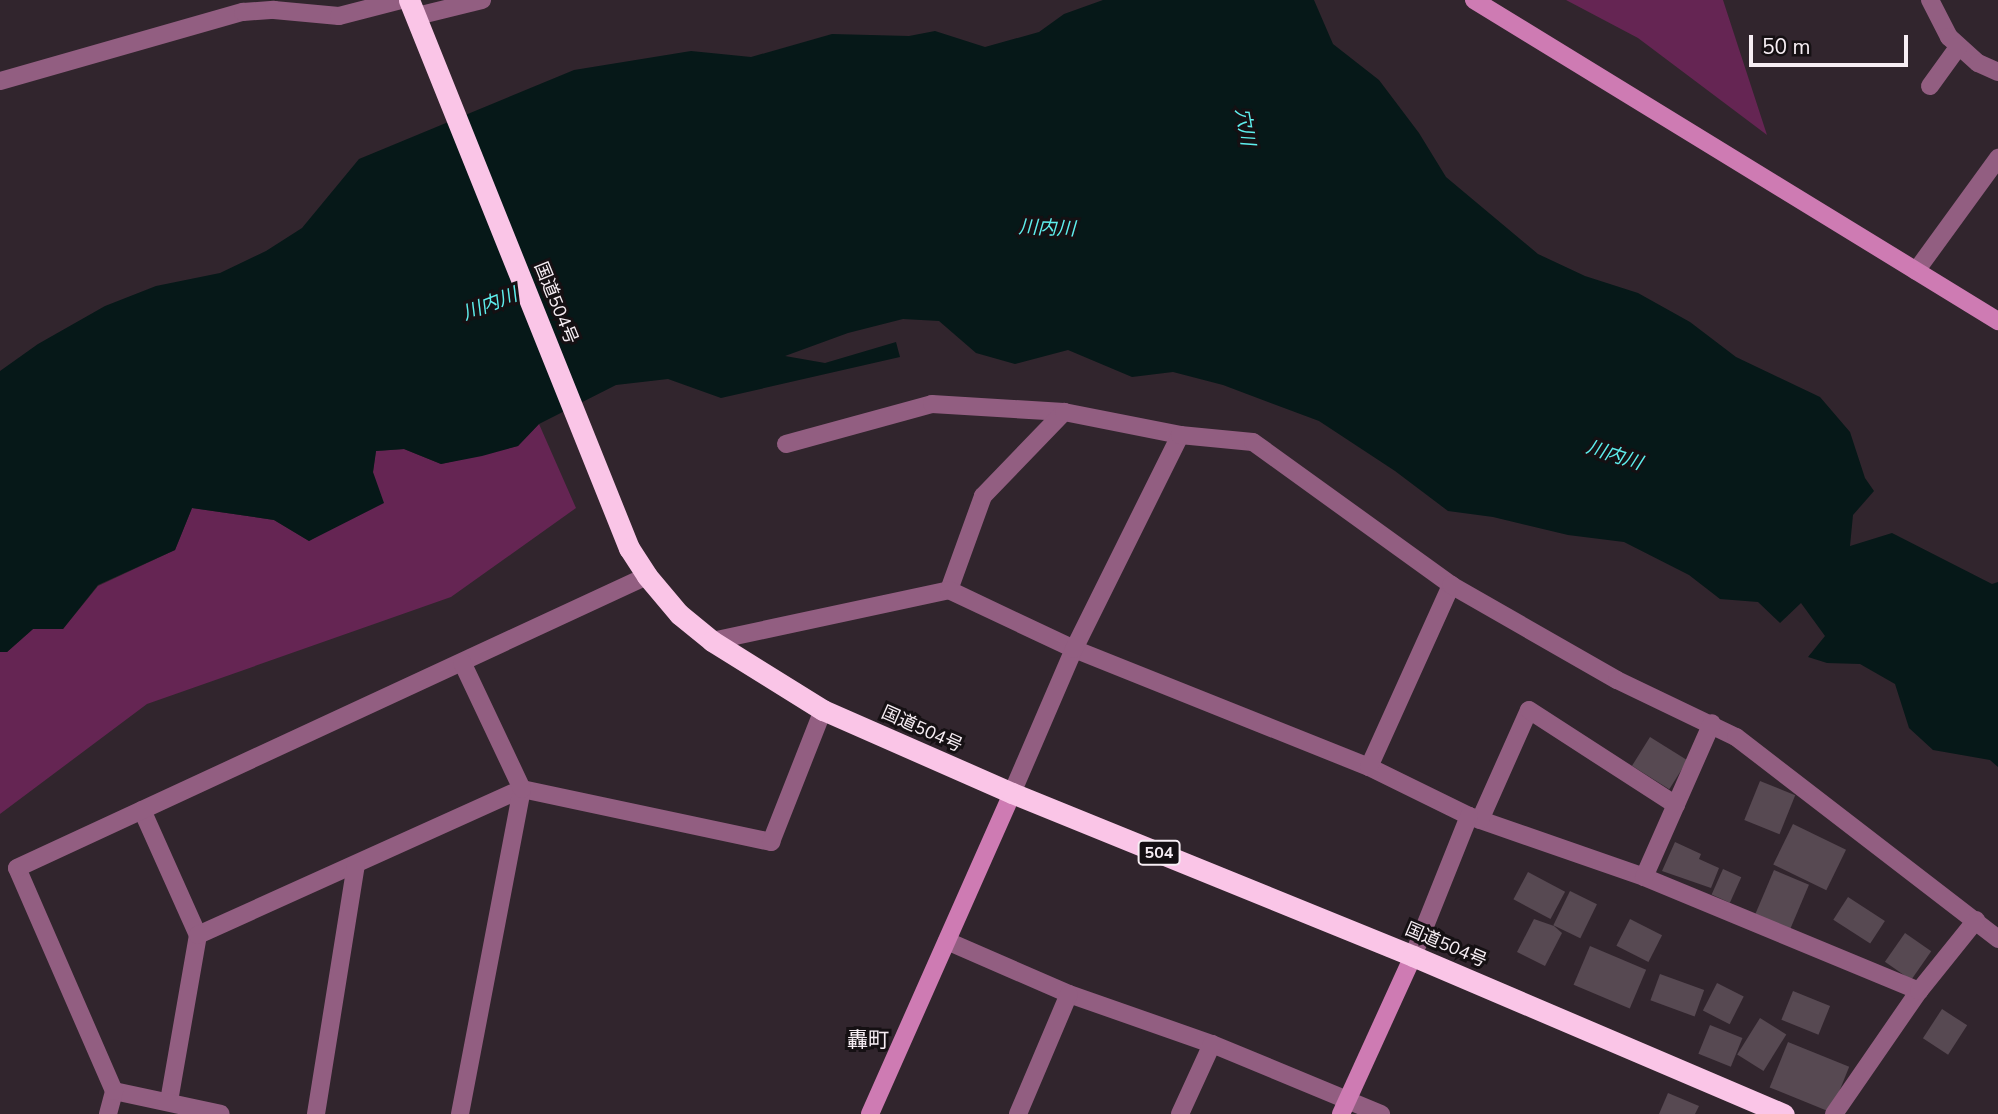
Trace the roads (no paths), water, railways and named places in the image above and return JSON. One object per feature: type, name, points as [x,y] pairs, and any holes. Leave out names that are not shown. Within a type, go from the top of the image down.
[{"type":"highway","name":"国道504号","points":[[413,8],[629,548],[679,614],[712,640],[823,710],[1012,793],[1413,956],[1784,1114]]},
{"type":"street","points":[[0,81],[243,12],[274,10],[339,16],[401,0]]},
{"type":"street","points":[[413,8],[482,0]]},
{"type":"street","points":[[1474,0],[1998,321]]},
{"type":"street","points":[[1930,0],[1949,37],[1978,64],[1998,72]]},
{"type":"street","points":[[1930,86],[1959,46]]},
{"type":"street","points":[[1916,271],[1998,158]]},
{"type":"street","points":[[786,444],[932,404],[1064,412],[1180,435],[1253,442],[1451,584],[1617,680],[1712,723],[1736,737],[1998,939]]},
{"type":"street","points":[[949,590],[983,496],[1064,412]]},
{"type":"street","points":[[870,1114],[1074,649],[1180,435]]},
{"type":"street","points":[[108,1114],[114,1091],[17,868],[648,576]]},
{"type":"street","points":[[1369,767],[1451,584]]},
{"type":"street","points":[[712,640],[949,590],[1074,649],[1369,767],[1475,818],[1644,877],[1919,991]]},
{"type":"street","points":[[460,1114],[522,789],[462,662]]},
{"type":"street","points":[[198,935],[522,789],[771,842],[823,710]]},
{"type":"street","points":[[1344,1107],[1475,818],[1529,710],[1676,805]]},
{"type":"street","points":[[1644,877],[1712,723]]},
{"type":"street","points":[[142,810],[198,935],[169,1102]]},
{"type":"street","points":[[316,1114],[356,864]]},
{"type":"street","points":[[1834,1114],[1919,991],[1976,920]]},
{"type":"street","points":[[947,941],[1069,994],[1212,1044],[1344,1107],[1381,1114]]},
{"type":"street","points":[[1017,1114],[1069,994]]},
{"type":"street","points":[[1180,1114],[1212,1044]]},
{"type":"street","points":[[114,1091],[221,1114]]},
{"type":"water","points":[[1103,0],[1314,0],[1333,44],[1379,80],[1419,133],[1446,177],[1538,254],[1585,276],[1638,293],[1690,322],[1736,357],[1820,397],[1850,432],[1865,478],[1874,491],[1853,515],[1850,546],[1892,533],[1992,584],[1998,582],[1998,767],[1990,760],[1933,750],[1909,728],[1895,684],[1860,664],[1827,663],[1808,657],[1825,636],[1801,603],[1780,623],[1758,602],[1720,599],[1689,575],[1624,542],[1568,535],[1493,517],[1448,511],[1395,471],[1319,421],[1223,385],[1173,372],[1132,377],[1068,350],[1015,364],[976,353],[939,321],[903,319],[848,333],[785,356],[825,363],[896,342],[900,357],[721,398],[668,379],[616,385],[539,424],[518,446],[482,456],[441,464],[404,449],[376,451],[373,472],[384,503],[309,541],[274,520],[192,508],[175,550],[98,585],[63,629],[33,629],[7,652],[0,652],[0,371],[38,344],[105,306],[156,286],[220,273],[266,251],[302,228],[359,159],[574,70],[691,51],[751,57],[832,34],[909,36],[935,31],[985,47],[1039,32],[1064,14]]},
{"type":"district","name":"轟町","points":[[868,1040]]},
{"type":"water label","name":"穴川","points":[[1244,127]]},
{"type":"water label","name":"川内川","points":[[1047,229]]},
{"type":"water label","name":"川内川","points":[[490,305]]},
{"type":"water label","name":"川内川","points":[[1614,456]]}]
